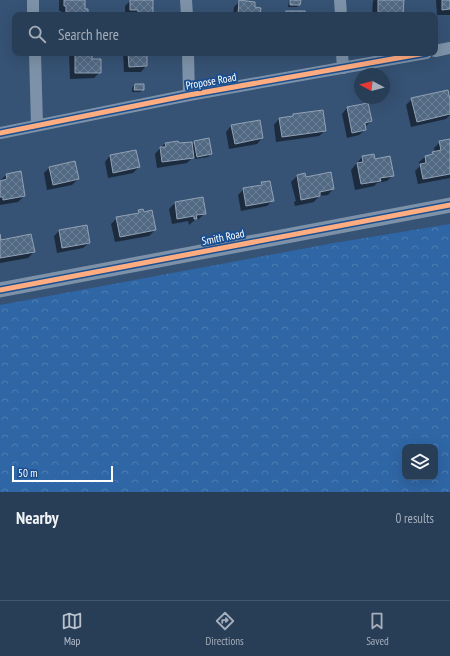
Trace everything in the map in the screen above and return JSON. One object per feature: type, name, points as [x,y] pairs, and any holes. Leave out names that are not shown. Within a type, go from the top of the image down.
[{"type":"street","points":[[33,0],[34,12]]},
{"type":"street","points":[[186,0],[187,12]]},
{"type":"street","points":[[340,0],[341,12]]},
{"type":"street","points":[[438,50],[450,48]]},
{"type":"street","points":[[35,56],[37,125]]},
{"type":"street","points":[[188,56],[189,95]]},
{"type":"street","points":[[342,56],[343,68]]},
{"type":"street","name":"Propose Road","points":[[0,133],[189,95],[409,56]]},
{"type":"street","name":"Smith Road","points":[[0,290],[450,205]]},
{"type":"green space","points":[[450,224],[450,492],[0,492],[0,305],[334,243]]},
{"type":"building","points":[[64,0],[85,0],[85,9],[88,9],[88,12],[66,12],[66,6],[64,6]]},
{"type":"building","points":[[130,0],[153,0],[153,12],[138,12],[138,10],[130,10]]},
{"type":"building","points":[[239,0],[255,2],[255,7],[261,8],[260,12],[238,12]]},
{"type":"building","points":[[290,0],[301,0],[300,5],[290,5]]},
{"type":"building","points":[[378,0],[404,0],[403,12],[378,12]]},
{"type":"building","points":[[442,0],[450,0],[450,9],[442,10]]},
{"type":"building","points":[[286,11],[305,11],[305,12]]},
{"type":"building","points":[[75,56],[92,56],[92,59],[101,59],[101,73],[75,73]]},
{"type":"building","points":[[128,56],[147,56],[147,66],[129,67]]},
{"type":"building","points":[[135,84],[144,84],[144,90],[134,90]]},
{"type":"building","points":[[448,90],[450,114],[417,122],[411,98]]},
{"type":"building","points":[[368,104],[372,121],[365,123],[366,130],[352,133],[347,107]]},
{"type":"building","points":[[323,110],[326,131],[282,137],[279,118],[293,116],[293,114]]},
{"type":"building","points":[[260,120],[263,138],[235,144],[231,125]]},
{"type":"building","points":[[209,138],[212,154],[197,157],[194,141]]},
{"type":"building","points":[[450,139],[450,174],[423,179],[420,164],[426,163],[425,156],[433,154],[432,152],[441,150],[439,141]]},
{"type":"building","points":[[178,141],[179,143],[192,142],[194,158],[162,162],[160,147],[166,147],[165,143]]},
{"type":"building","points":[[136,150],[140,167],[113,173],[110,155]]},
{"type":"building","points":[[374,154],[375,159],[390,156],[394,176],[380,178],[381,181],[361,184],[357,163],[363,162],[362,156]]},
{"type":"building","points":[[75,161],[79,179],[53,185],[49,167]]},
{"type":"building","points":[[21,171],[25,196],[3,200],[3,197],[0,197],[0,181],[7,179],[6,174]]},
{"type":"building","points":[[331,172],[334,189],[320,192],[320,196],[301,200],[297,175],[305,173],[306,177]]},
{"type":"building","points":[[270,181],[274,201],[246,206],[243,188],[262,185],[261,182]]},
{"type":"building","points":[[203,197],[206,214],[196,215],[197,219],[194,219],[194,216],[177,219],[175,202]]},
{"type":"building","points":[[143,209],[144,212],[152,210],[156,230],[120,237],[116,217],[139,213],[138,210]]},
{"type":"building","points":[[87,225],[90,243],[62,248],[59,230]]},
{"type":"building","points":[[0,234],[1,240],[31,234],[35,252],[0,258]]},
{"type":"cycle path","points":[[0,133],[189,95],[409,56]]},
{"type":"cycle path","points":[[0,290],[450,205]]}]
